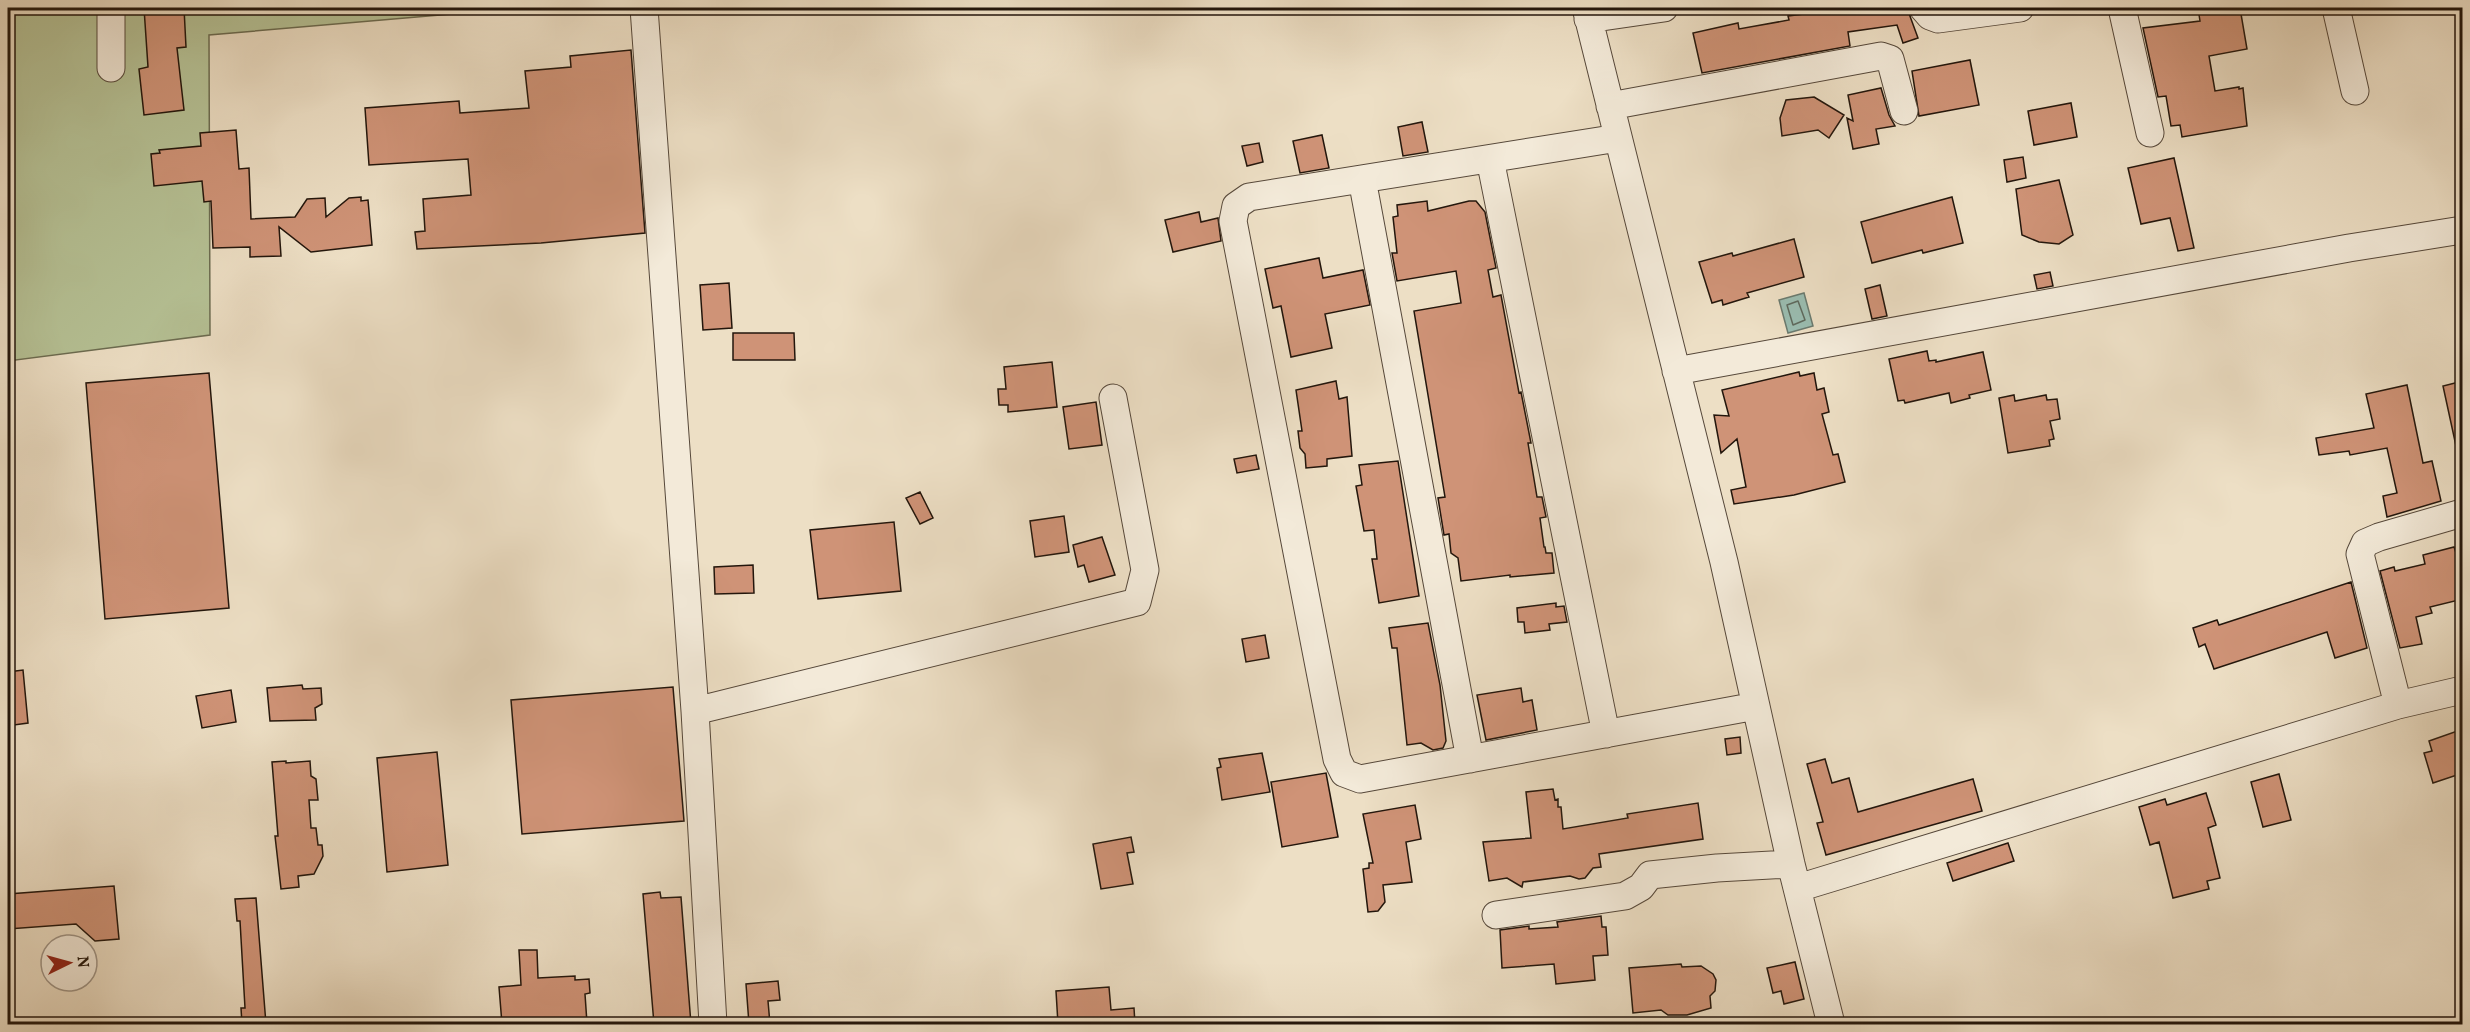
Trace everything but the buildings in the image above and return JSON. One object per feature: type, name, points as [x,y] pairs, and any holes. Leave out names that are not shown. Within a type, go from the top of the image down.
[{"type":"street","points":[[111,8],[111,68]]},
{"type":"street","points":[[644,8],[695,711],[714,1024]]},
{"type":"street","points":[[1664,8],[1587,13],[1724,561],[1831,1024]]},
{"type":"street","points":[[1923,8],[1930,16],[1938,19],[2020,8]]},
{"type":"street","points":[[2122,8],[2150,133]]},
{"type":"street","points":[[2336,8],[2355,91]]},
{"type":"street","points":[[1610,106],[1881,56],[1890,59],[1904,111]]},
{"type":"street","points":[[1618,138],[1249,197],[1236,206],[1233,221],[1337,759],[1344,773],[1360,779],[1756,706]]},
{"type":"street","points":[[1490,159],[1606,734]]},
{"type":"street","points":[[1362,179],[1470,759]]},
{"type":"street","points":[[1676,371],[2337,250],[2463,230]]},
{"type":"street","points":[[695,711],[1137,602],[1145,570],[1113,398]]},
{"type":"street","points":[[2398,705],[2360,554],[2365,543],[2379,537],[2463,513]]},
{"type":"street","points":[[1496,915],[1625,896],[1641,887],[1650,875],[1663,873],[1795,876],[2398,705],[2463,690]]},
{"type":"green space","points":[[8,8],[522,8],[209,35],[210,335],[8,361]]},
{"type":"water","points":[[1804,293],[1813,326],[1788,333],[1779,300]]}]
